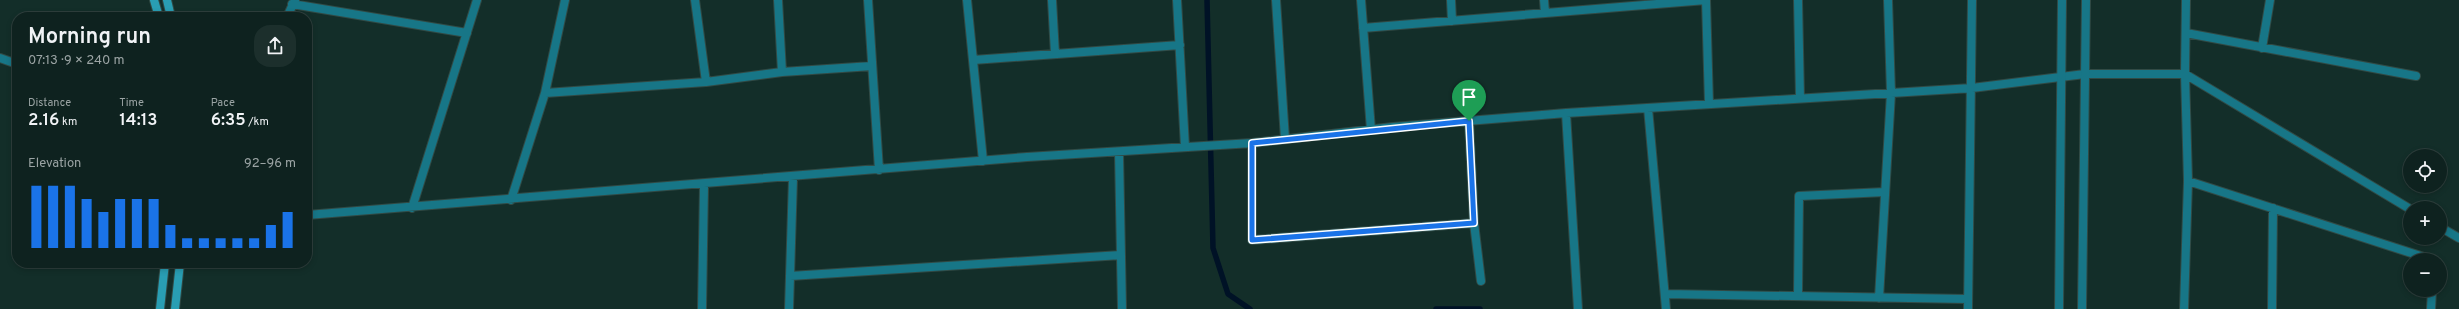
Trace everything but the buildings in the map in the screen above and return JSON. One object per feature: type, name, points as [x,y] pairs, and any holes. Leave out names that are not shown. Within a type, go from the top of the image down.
[{"type":"main road","points":[[154,0],[158,12]]},
{"type":"main road","points":[[167,0],[170,12]]},
{"type":"main road","points":[[160,309],[164,268]]},
{"type":"main road","points":[[175,309],[179,268]]},
{"type":"street","points":[[412,208],[477,0]]},
{"type":"street","points":[[510,200],[545,93],[565,0]]},
{"type":"street","points":[[694,0],[706,82]]},
{"type":"street","points":[[778,0],[782,72]]},
{"type":"street","points":[[868,0],[878,170]]},
{"type":"street","points":[[967,0],[983,161]]},
{"type":"street","points":[[1052,0],[1055,54]]},
{"type":"street","points":[[1177,0],[1185,147]]},
{"type":"street","points":[[1276,0],[1286,139]]},
{"type":"street","points":[[1361,0],[1371,130]]},
{"type":"street","points":[[1451,0],[1452,21]]},
{"type":"street","points":[[1544,0],[1545,13]]},
{"type":"street","points":[[1363,28],[1706,0],[1709,104]]},
{"type":"street","points":[[1798,0],[1800,98]]},
{"type":"street","points":[[1879,298],[1891,93],[1888,0]]},
{"type":"street","points":[[1968,309],[1972,0]]},
{"type":"street","points":[[2059,309],[2062,0]]},
{"type":"street","points":[[2082,309],[2086,0]]},
{"type":"street","points":[[2184,309],[2188,181],[2185,74],[2186,0]]},
{"type":"street","points":[[2262,48],[2270,0]]},
{"type":"street","points":[[289,12],[293,2],[467,33]]},
{"type":"street","points":[[2186,33],[2416,76]]},
{"type":"street","points":[[973,60],[1180,45]]},
{"type":"street","points":[[0,58],[12,62]]},
{"type":"street","points":[[545,93],[706,82],[782,72],[872,66]]},
{"type":"street","points":[[312,215],[793,178],[983,161],[1252,143],[1371,130],[1566,113],[1972,88],[2085,74],[2185,74],[2403,205]]},
{"type":"street","points":[[1648,108],[1666,309]]},
{"type":"street","points":[[1566,113],[1578,309]]},
{"type":"street","points":[[1469,121],[1474,223],[1481,281]]},
{"type":"street","points":[[1252,143],[1252,240],[1474,223]]},
{"type":"street","points":[[1119,153],[1122,309]]},
{"type":"street","points":[[789,309],[793,178]]},
{"type":"street","points":[[2188,181],[2411,253]]},
{"type":"street","points":[[702,309],[704,185]]},
{"type":"street","points":[[1798,295],[1799,196],[1885,192]]},
{"type":"street","points":[[2272,309],[2273,208]]},
{"type":"street","points":[[2447,231],[2459,238]]},
{"type":"street","points":[[790,276],[1121,255]]},
{"type":"street","points":[[1665,294],[1968,299]]},
{"type":"street","points":[[2431,309],[2432,297]]},
{"type":"waterway","points":[[1207,0],[1213,248],[1228,294],[1250,309]]},
{"type":"waterway","points":[[1436,309],[1480,309]]},
{"type":"route","points":[[1469,121],[1474,223],[1252,240],[1252,143],[1393,127],[1469,121]]}]
